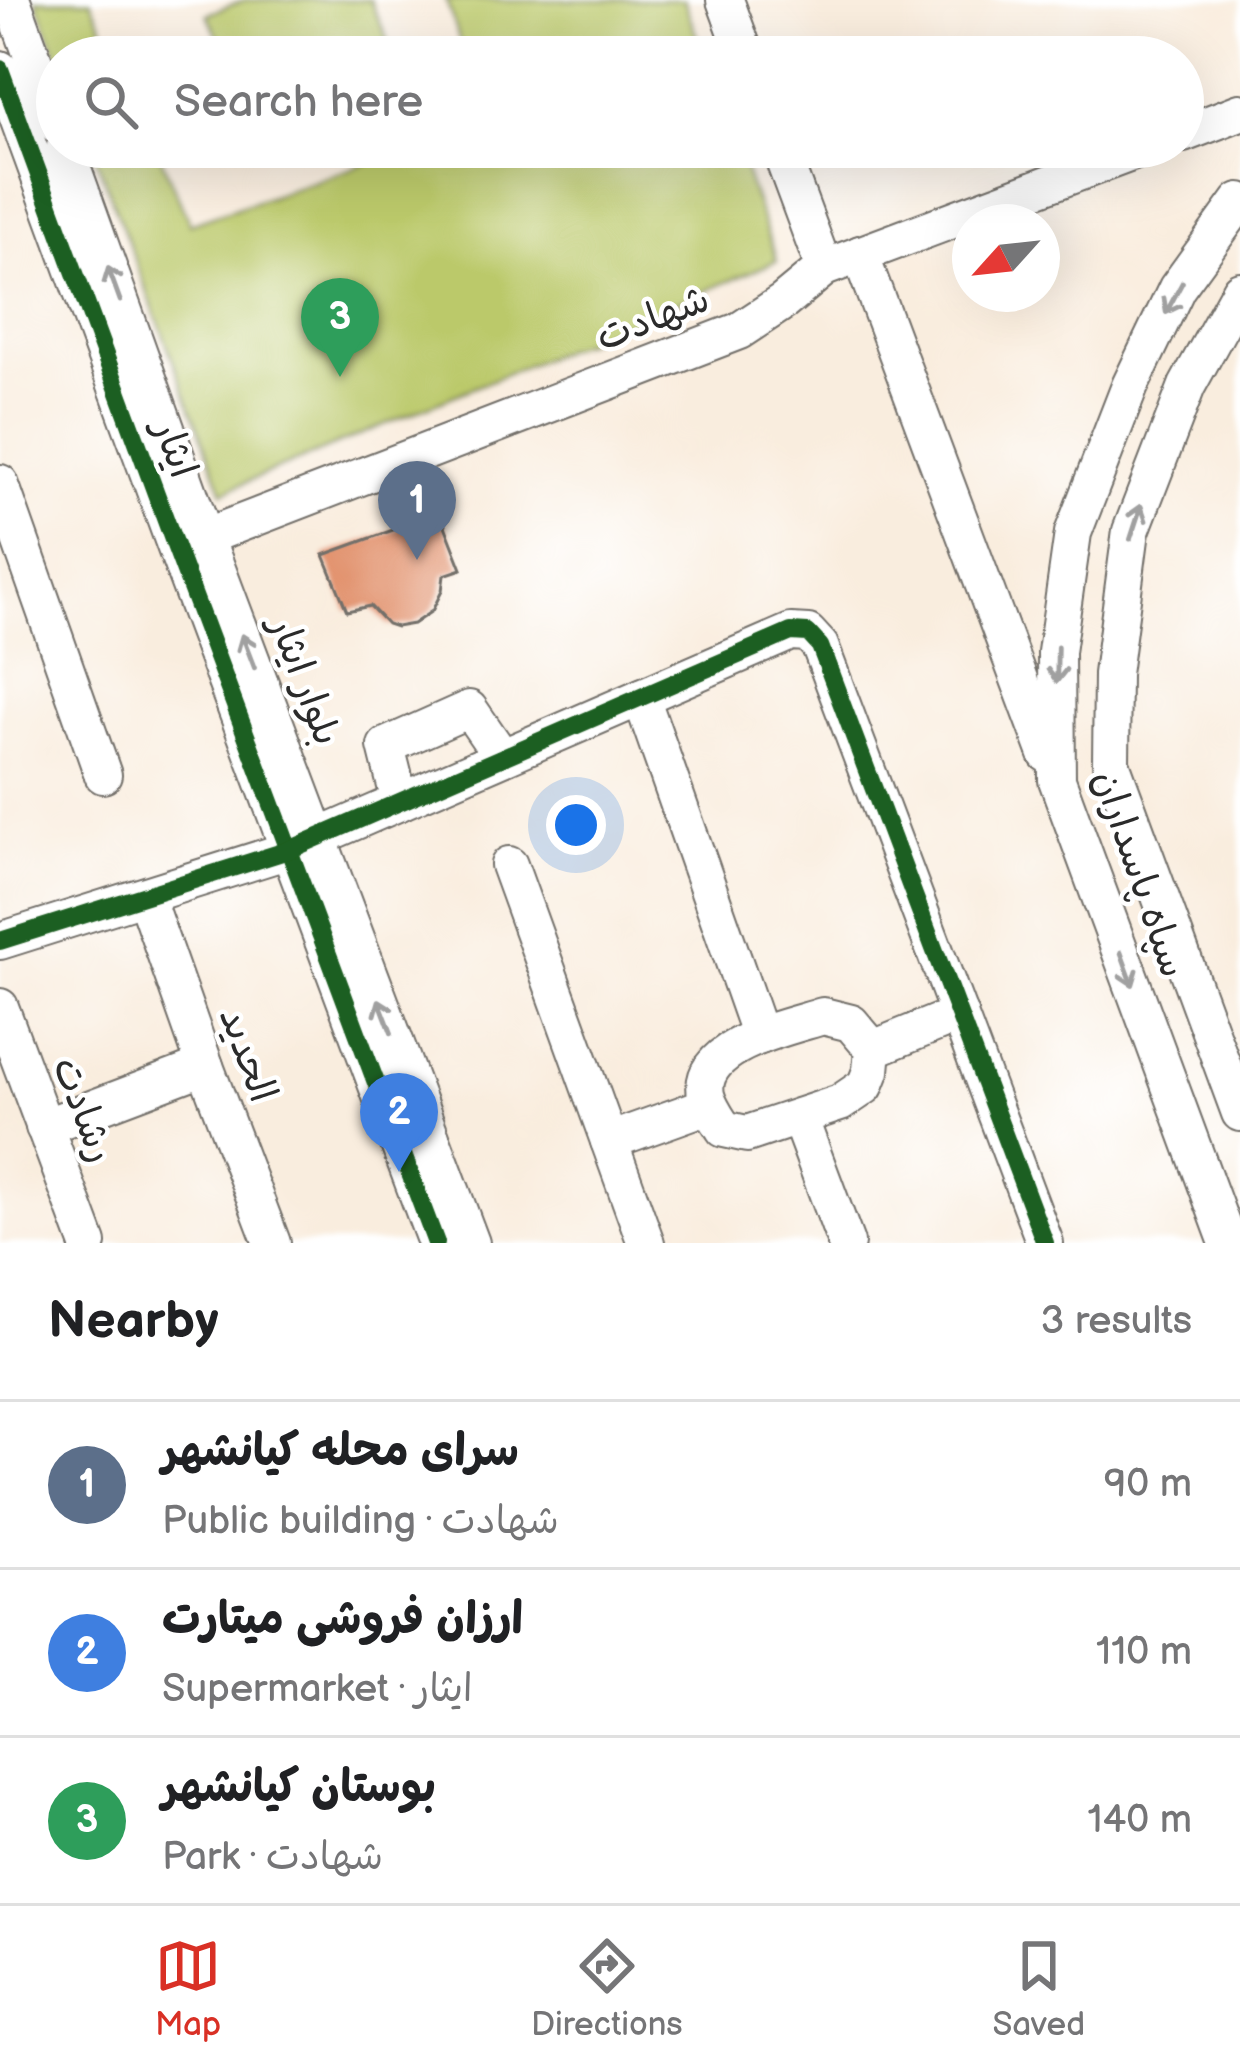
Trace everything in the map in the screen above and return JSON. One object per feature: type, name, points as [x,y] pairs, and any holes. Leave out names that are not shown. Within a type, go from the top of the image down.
[{"type":"street","points":[[12,0],[36,67]]},
{"type":"street","points":[[725,0],[738,36]]},
{"type":"street","name":"ایثار","points":[[0,69],[36,158]]},
{"type":"street","points":[[1204,126],[1240,112]]},
{"type":"street","name":"ایثار","points":[[40,168],[191,543],[303,844],[436,1243]]},
{"type":"street","points":[[72,168],[191,543]]},
{"type":"street","points":[[787,168],[824,268]]},
{"type":"street","name":"شهادت","points":[[191,543],[740,331],[824,268],[1091,168]]},
{"type":"street","name":"سپاه پاسداران","points":[[1228,1243],[1057,780],[1056,652],[1073,532],[1130,386],[1178,288],[1240,201]]},
{"type":"street","points":[[860,254],[1057,780],[1087,783],[1112,763]]},
{"type":"street","name":"سپاه پاسداران","points":[[1240,290],[1187,386],[1131,532],[1112,674],[1112,763],[1240,1113]]},
{"type":"street","points":[[0,483],[9,534],[103,775]]},
{"type":"street","points":[[0,941],[303,844],[791,632],[808,633],[820,646],[1045,1243]]},
{"type":"street","points":[[641,698],[760,1036]]},
{"type":"street","points":[[400,802],[386,746],[448,719],[470,710],[502,758]]},
{"type":"street","points":[[303,844],[471,1243]]},
{"type":"street","points":[[509,865],[646,1243]]},
{"type":"street","points":[[1098,890],[1106,876],[1120,868],[1137,867],[1153,875]]},
{"type":"street","name":"الحدید","points":[[145,896],[272,1243]]},
{"type":"street","name":"رشادت","points":[[0,1007],[88,1243]]},
{"type":"street","points":[[873,1049],[959,1014]]},
{"type":"street","points":[[823,1016],[851,1023],[873,1049],[865,1086],[840,1103],[746,1134],[724,1129],[704,1089],[712,1066],[729,1049],[823,1016]]},
{"type":"street","points":[[44,1127],[205,1066]]},
{"type":"street","points":[[609,1141],[709,1105]]},
{"type":"street","points":[[799,1117],[846,1243]]},
{"type":"green space","points":[[36,0],[91,0],[107,36],[50,36]]},
{"type":"green space","points":[[245,0],[370,0],[386,36],[218,36],[207,14]]},
{"type":"green space","points":[[446,0],[684,0],[697,36],[458,36]]},
{"type":"green space","points":[[100,168],[165,168],[190,224],[353,168],[744,168],[777,261],[223,492]]},
{"type":"building","points":[[440,513],[462,569],[444,575],[432,611],[413,624],[396,627],[370,606],[347,611],[324,555]]},
{"type":"cycle path","points":[[0,69],[36,167]]},
{"type":"cycle path","points":[[36,168],[436,1243]]},
{"type":"cycle path","points":[[0,941],[289,850],[791,632],[808,633],[820,646],[1045,1243]]},
{"type":"place","name":"بوستان کیانشهر","points":[[340,377]]},
{"type":"place","name":"سرای محله کیانشهر","points":[[417,560]]},
{"type":"place","name":"ارزان فروشی میتارت","points":[[399,1172]]}]
